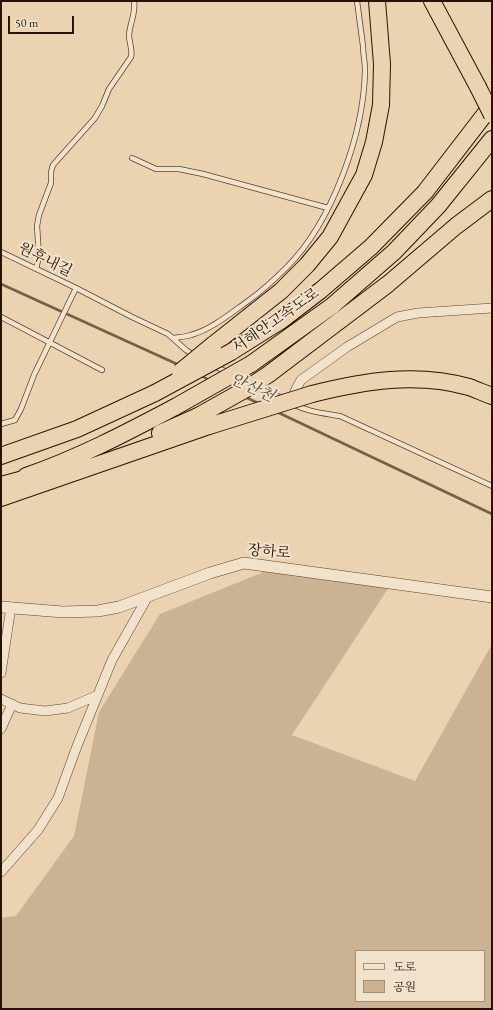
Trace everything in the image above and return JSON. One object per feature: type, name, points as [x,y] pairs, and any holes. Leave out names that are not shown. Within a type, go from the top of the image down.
[{"type":"highway","points":[[155,393],[281,291],[307,265],[330,237],[364,175],[374,142],[381,106],[382,64],[377,1]]},
{"type":"highway","points":[[432,1],[492,115]]},
{"type":"highway","name":"서해안고속도로","points":[[1,456],[78,429],[155,393],[231,352],[288,316],[371,247],[426,192],[492,105]]},
{"type":"highway","name":"서해안고속도로","points":[[2,489],[102,445],[175,407],[251,364],[332,306],[394,252],[438,206],[492,139]]},
{"type":"highway","points":[[204,421],[388,284],[456,226],[492,199]]},
{"type":"highway","points":[[2,489],[204,421],[369,381],[419,379],[442,381],[469,387],[492,396]]},
{"type":"street","points":[[291,403],[301,380],[347,346],[397,317],[418,313],[492,308]]},
{"type":"street","name":"장하로","points":[[6,607],[63,612],[98,611],[119,607],[147,598],[210,573],[244,563],[492,597]]},
{"type":"street","points":[[1,872],[38,830],[58,798],[77,746],[112,660],[147,598]]},
{"type":"street","points":[[1,673],[6,607]]},
{"type":"street","points":[[1,699],[20,708],[45,710],[68,708],[98,695]]},
{"type":"street","points":[[1,728],[12,704]]},
{"type":"lane","points":[[36,269],[39,256],[37,226],[38,215],[51,183],[51,172],[53,165],[95,118],[109,89],[131,57],[132,53],[129,35],[135,11],[134,1]]},
{"type":"lane","points":[[173,338],[190,336],[206,329],[262,290],[293,260],[307,242],[328,208],[341,181],[350,156],[362,103],[365,70],[357,1]]},
{"type":"lane","points":[[132,158],[156,169],[179,169],[204,174],[328,208]]},
{"type":"lane","name":"원후내길","points":[[1,252],[168,334],[186,350],[206,362],[241,378]]},
{"type":"lane","points":[[1,424],[15,420],[21,409],[34,374],[75,289]]},
{"type":"lane","points":[[1,317],[50,340],[102,370]]},
{"type":"lane","points":[[248,382],[303,409],[316,413],[340,416],[492,486]]},
{"type":"green space","points":[[276,567],[393,581],[292,735],[415,781],[492,644],[492,1009],[1,1009],[1,918],[16,916],[74,836],[99,712],[160,614]]},
{"type":"waterway","name":"안산천","points":[[1,284],[179,365]]},
{"type":"waterway","name":"안산천","points":[[200,375],[209,380]]},
{"type":"waterway","name":"안산천","points":[[245,397],[260,404]]},
{"type":"waterway","name":"안산천","points":[[277,412],[492,514]]}]
